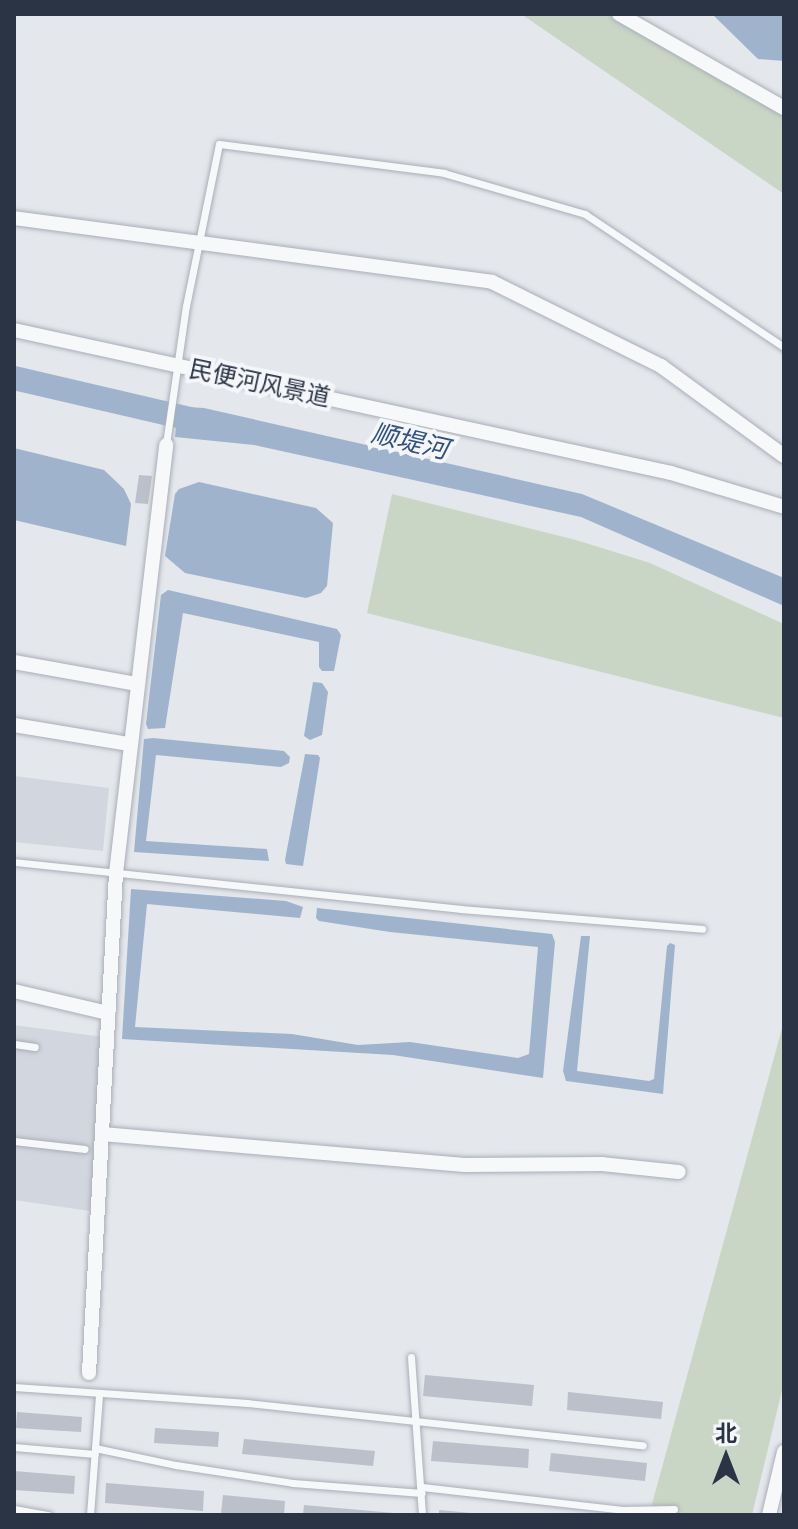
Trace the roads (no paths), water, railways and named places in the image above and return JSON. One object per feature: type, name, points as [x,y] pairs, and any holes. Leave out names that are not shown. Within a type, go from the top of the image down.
[{"type":"street","points":[[619,14],[784,108]]},
{"type":"street","points":[[14,218],[492,282],[661,366],[784,456]]},
{"type":"street","name":"民便河风景道","points":[[14,330],[177,369],[671,473],[784,507]]},
{"type":"street","points":[[89,1373],[116,873],[166,445]]},
{"type":"street","points":[[14,662],[136,684]]},
{"type":"street","points":[[14,725],[129,744]]},
{"type":"street","points":[[14,991],[108,1013]]},
{"type":"street","points":[[102,1134],[465,1165],[602,1164],[679,1172]]},
{"type":"street","points":[[769,1515],[784,1452]]},
{"type":"lane","points":[[166,445],[198,243],[219,144],[444,173],[585,214],[784,347]]},
{"type":"lane","points":[[14,862],[461,909],[702,929]]},
{"type":"lane","points":[[14,1044],[35,1047]]},
{"type":"lane","points":[[14,1141],[85,1149]]},
{"type":"lane","points":[[411,1357],[422,1515]]},
{"type":"lane","points":[[14,1387],[247,1403],[643,1445]]},
{"type":"lane","points":[[90,1515],[99,1394]]},
{"type":"lane","points":[[14,1447],[95,1451],[293,1483],[422,1490],[623,1510],[674,1509]]},
{"type":"lane","points":[[14,1509],[48,1515]]},
{"type":"water","points":[[712,14],[784,14],[784,61],[758,59]]},
{"type":"water","points":[[204,408],[582,494],[784,578],[784,606],[581,517],[254,445],[175,437],[178,409]]},
{"type":"water","points":[[14,448],[104,470],[124,489],[131,504],[126,546],[14,520]]},
{"type":"water","points":[[199,482],[316,508],[333,523],[327,586],[321,593],[306,598],[185,573],[165,556],[175,494],[179,489]]},
{"type":"water","points":[[168,590],[337,629],[341,635],[334,671],[322,671],[319,667],[319,642],[183,613],[165,728],[148,729],[146,724],[161,595]]},
{"type":"water","points":[[313,682],[322,683],[328,692],[322,735],[310,740],[304,736]]},
{"type":"water","points":[[144,739],[284,751],[290,757],[289,763],[281,767],[156,755],[146,841],[267,849],[269,861],[134,852]]},
{"type":"water","points":[[305,754],[320,758],[303,866],[286,864],[285,860]]},
{"type":"water","points":[[131,889],[286,901],[303,907],[300,918],[147,904],[135,1027],[292,1034],[358,1045],[410,1042],[518,1058],[529,1054],[538,947],[390,932],[319,921],[316,918],[317,908],[552,934],[555,942],[543,1078],[393,1055],[122,1039]]},
{"type":"water","points":[[581,936],[590,936],[577,1071],[649,1081],[654,1079],[667,946],[670,943],[675,945],[663,1094],[566,1081],[563,1071]]},
{"type":"waterway","name":"顺堤河","points":[[14,378],[207,423]]}]
